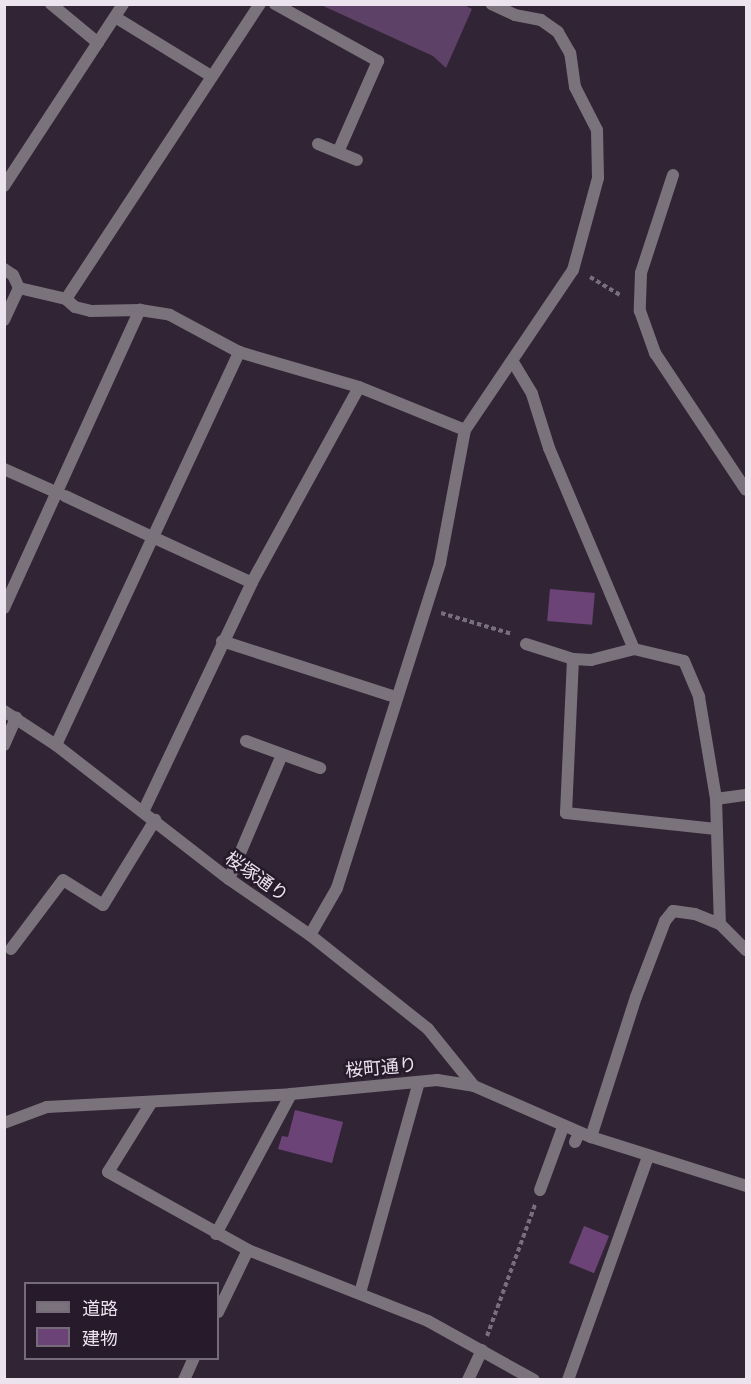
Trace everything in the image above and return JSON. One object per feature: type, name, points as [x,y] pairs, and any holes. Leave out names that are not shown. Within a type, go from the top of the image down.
[{"type":"street","points":[[51,4],[98,43]]},
{"type":"street","points":[[4,186],[123,4]]},
{"type":"street","points":[[66,299],[260,4]]},
{"type":"street","points":[[275,4],[378,61],[339,150]]},
{"type":"street","points":[[310,935],[337,888],[395,698],[440,562],[465,430],[573,270],[598,178],[597,130],[575,87],[570,53],[558,32],[541,20],[515,15],[491,4]]},
{"type":"street","points":[[115,17],[211,76]]},
{"type":"street","points":[[318,144],[339,150],[357,160]]},
{"type":"street","points":[[673,175],[641,273],[640,311],[655,353],[747,490]]},
{"type":"street","points":[[4,269],[13,275],[19,288],[4,320]]},
{"type":"street","points":[[19,288],[66,299],[75,307],[91,311],[140,310],[170,315],[239,352],[359,387],[465,430]]},
{"type":"street","points":[[4,608],[140,310]]},
{"type":"street","points":[[56,745],[239,352]]},
{"type":"street","points":[[513,362],[532,394],[549,448],[634,649]]},
{"type":"street","points":[[143,812],[249,581],[359,387]]},
{"type":"street","points":[[4,469],[249,581]]},
{"type":"street","points":[[222,641],[395,698]]},
{"type":"street","points":[[525,641],[573,659],[591,660],[634,649],[684,661],[699,697],[716,799],[720,924],[727,935],[747,950]]},
{"type":"street","points":[[573,659],[566,813],[716,829]]},
{"type":"street","name":"桜塚通り","points":[[4,711],[56,745],[229,879],[310,935],[428,1029],[474,1086]]},
{"type":"street","points":[[4,745],[16,718]]},
{"type":"street","points":[[246,741],[320,768]]},
{"type":"street","points":[[229,879],[282,755]]},
{"type":"street","points":[[716,799],[747,795]]},
{"type":"street","points":[[11,949],[63,880],[102,905],[155,820]]},
{"type":"street","points":[[582,1137],[665,921],[673,911],[695,914],[720,924]]},
{"type":"street","name":"桜町通り","points":[[4,1123],[47,1107],[291,1094],[437,1080],[474,1086],[582,1137],[747,1186]]},
{"type":"street","points":[[360,1293],[419,1082]]},
{"type":"street","points":[[216,1234],[291,1094]]},
{"type":"street","points":[[151,1103],[108,1172],[216,1234],[249,1250],[360,1293],[482,1350],[534,1380]]},
{"type":"street","points":[[540,1190],[563,1127]]},
{"type":"street","points":[[568,1380],[648,1156]]},
{"type":"street","points":[[219,1310],[249,1250]]},
{"type":"street","points":[[468,1380],[482,1350]]},
{"type":"street","points":[[184,1380],[194,1360]]},
{"type":"path","points":[[585,275],[616,290],[628,303]]},
{"type":"path","points":[[425,608],[525,641]]},
{"type":"path","points":[[482,1350],[540,1190]]},
{"type":"shaded area","points":[[321,5],[464,5],[472,9],[446,68],[433,56]]},
{"type":"building","points":[[550,589],[595,593],[592,625],[547,621]]},
{"type":"building","points":[[295,1110],[343,1122],[332,1163],[278,1149],[282,1136],[288,1137]]},
{"type":"building","points":[[584,1226],[609,1236],[594,1273],[569,1263]]}]
